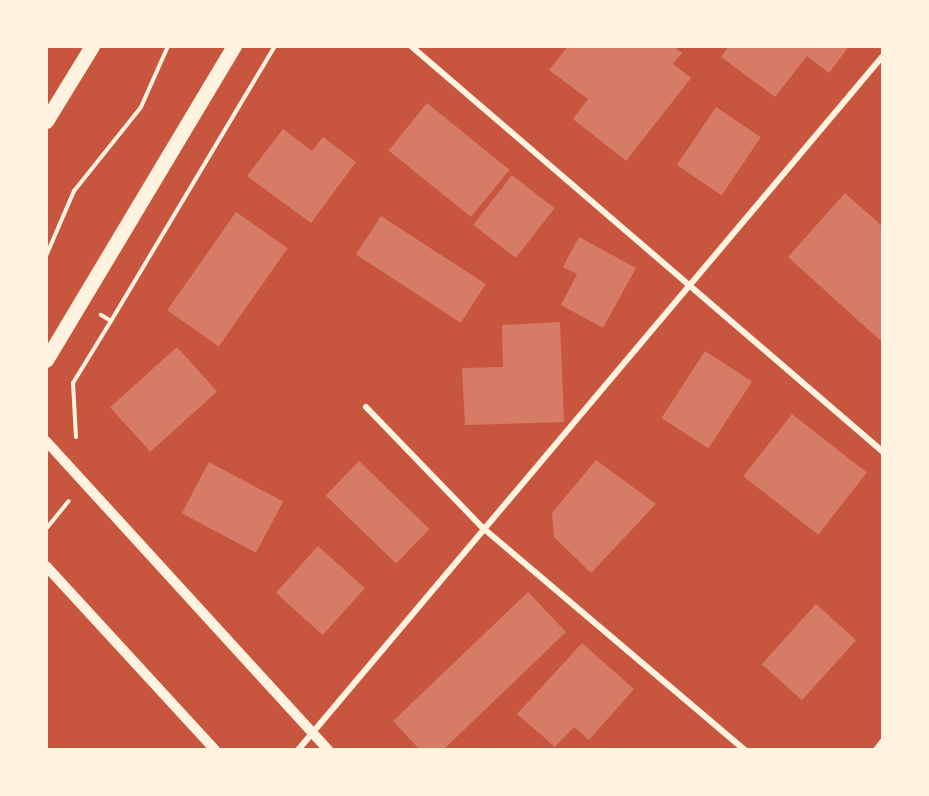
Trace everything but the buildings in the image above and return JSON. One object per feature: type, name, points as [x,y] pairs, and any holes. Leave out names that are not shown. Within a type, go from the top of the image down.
[{"type":"main road","points":[[46,121],[92,46]]},
{"type":"main road","points":[[46,360],[78,300],[234,46]]},
{"type":"street","points":[[411,46],[685,285],[882,451]]},
{"type":"street","points":[[298,750],[314,734],[685,285],[882,57]]},
{"type":"street","points":[[366,406],[483,528],[745,750]]},
{"type":"street","points":[[46,441],[328,750]]},
{"type":"street","points":[[46,566],[215,750]]},
{"type":"street","points":[[876,750],[882,742]]},
{"type":"path","points":[[46,256],[74,191],[141,107],[168,46]]},
{"type":"path","points":[[80,448],[72,414],[73,383],[275,46]]},
{"type":"path","points":[[78,300],[111,321]]},
{"type":"path","points":[[46,529],[84,483]]}]
